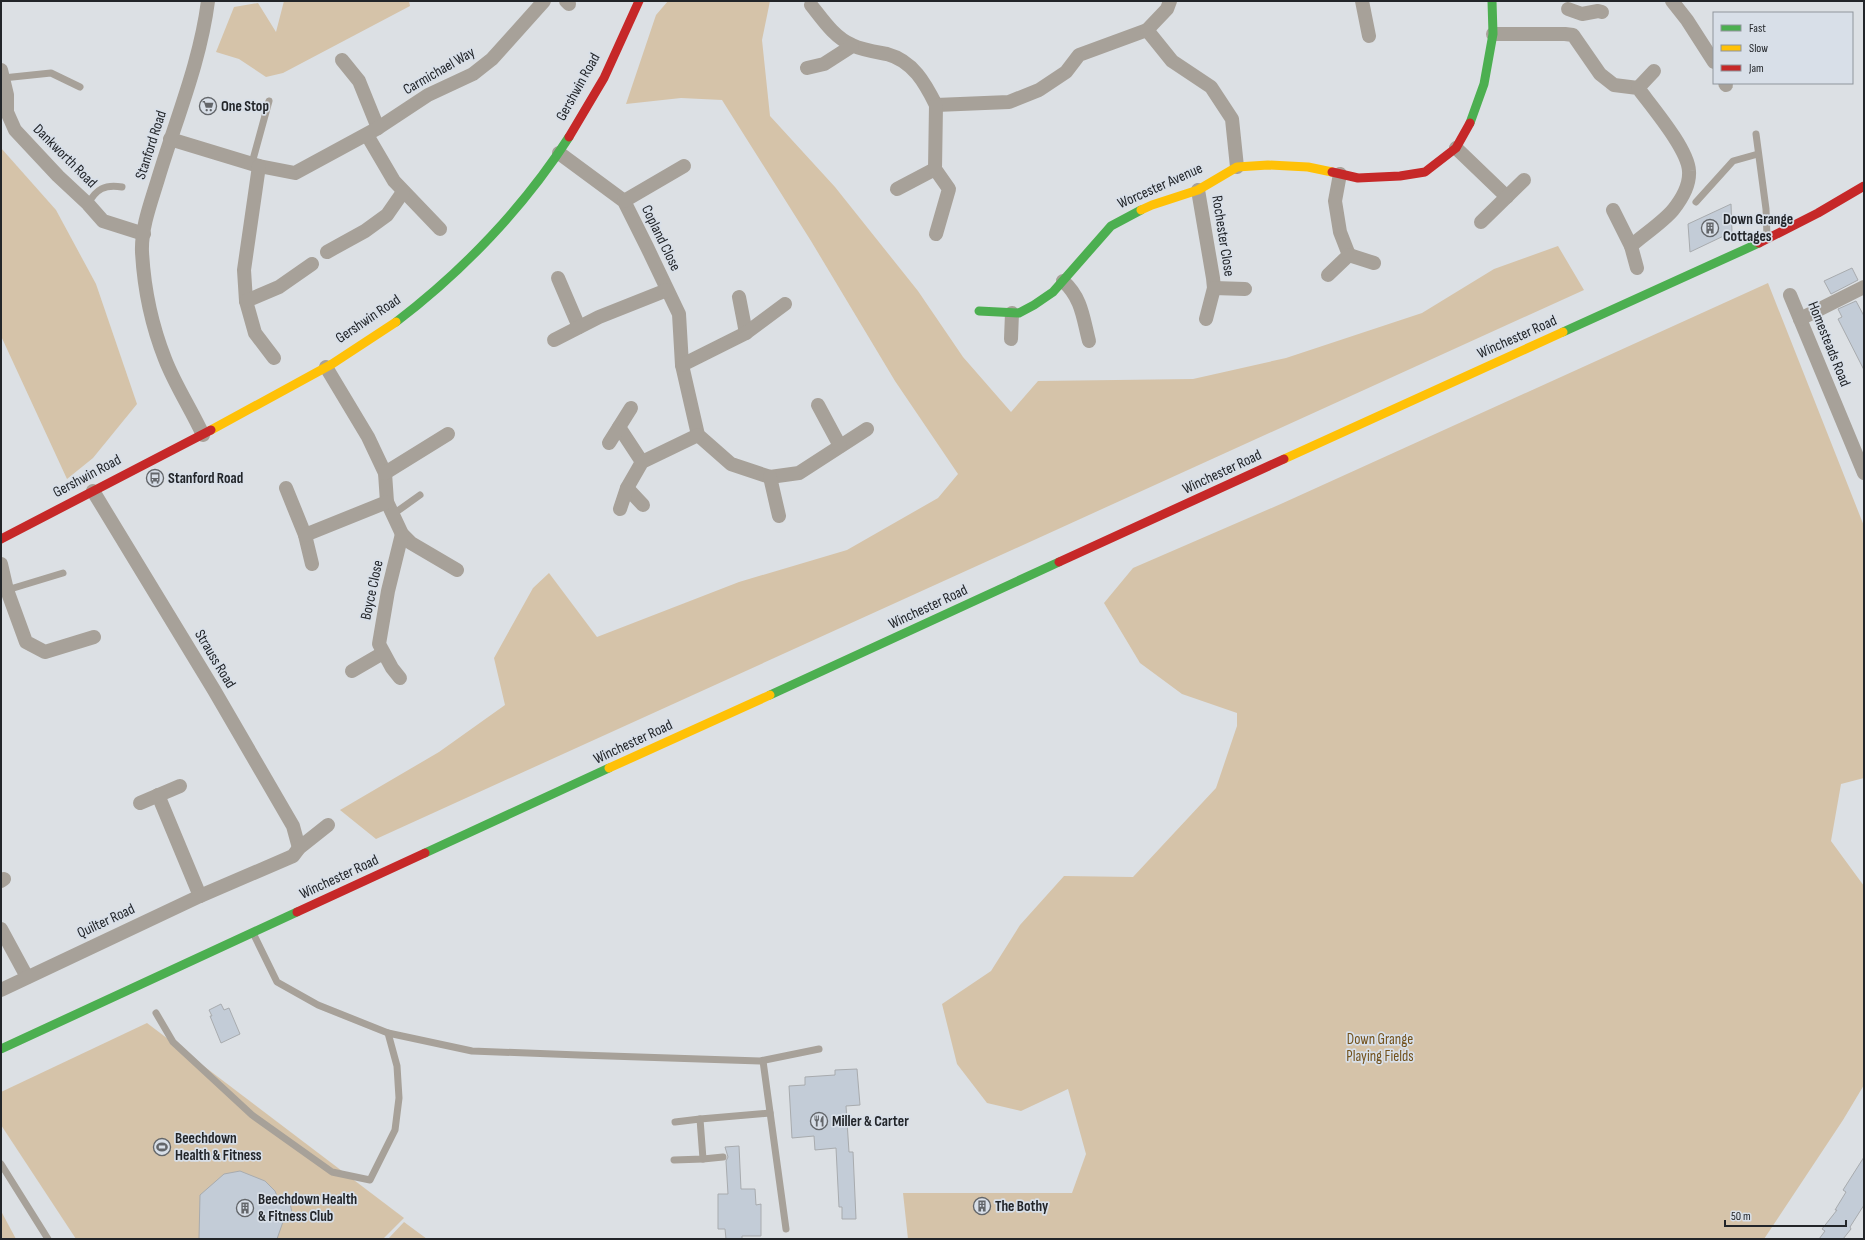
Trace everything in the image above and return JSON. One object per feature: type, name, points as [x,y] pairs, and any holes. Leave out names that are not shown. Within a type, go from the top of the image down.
[{"type":"main road","name":"Gershwin Road","points":[[1,539],[287,391],[364,343],[419,304],[496,233],[524,200],[559,153],[591,104],[627,31],[639,1]]},
{"type":"main road","name":"Worcester Avenue","points":[[979,311],[1020,313],[1053,292],[1111,226],[1152,205],[1198,190],[1237,167],[1268,165],[1308,167],[1358,178],[1400,176],[1425,172],[1456,148],[1472,120],[1482,91],[1493,34],[1492,1]]},
{"type":"main road","name":"Winchester Road","points":[[1,1049],[1335,435],[1768,239],[1818,213],[1864,186]]},
{"type":"street","name":"Stanford Road","points":[[203,435],[165,359],[153,321],[142,251],[148,215],[170,139],[198,59],[208,1]]},
{"type":"street","name":"Carmichael Way","points":[[170,139],[256,164],[295,173],[373,131],[428,95],[473,74],[492,59],[544,1]]},
{"type":"street","points":[[936,105],[1009,102],[1039,90],[1066,72],[1079,55],[1147,30],[1166,9],[1170,1]]},
{"type":"street","points":[[1362,1],[1369,36]]},
{"type":"street","points":[[1672,1],[1687,20],[1713,60]]},
{"type":"street","points":[[811,5],[836,35],[852,46],[893,56],[913,67],[928,88],[936,105],[935,169],[949,190],[936,234]]},
{"type":"street","points":[[1568,9],[1582,14],[1598,11],[1602,12]]},
{"type":"street","points":[[1573,35],[1582,14]]},
{"type":"street","points":[[1147,30],[1172,61],[1211,87],[1232,119],[1237,167]]},
{"type":"street","points":[[1493,34],[1573,35],[1600,74],[1614,85],[1638,88],[1669,130],[1684,154],[1689,171],[1686,189],[1672,211],[1631,246]]},
{"type":"street","points":[[807,68],[824,64],[852,46]]},
{"type":"street","points":[[342,60],[359,81],[373,131],[394,181],[403,192],[424,210],[440,229]]},
{"type":"street","points":[[1638,88],[1654,71]]},
{"type":"street","name":"Dankworth Road","points":[[2,74],[7,112],[15,130],[103,221],[144,234]]},
{"type":"street","points":[[1456,148],[1507,197]]},
{"type":"street","name":"Copland Close","points":[[559,153],[624,201],[679,314],[682,365],[698,435]]},
{"type":"street","points":[[256,164],[244,270],[246,301],[255,333],[274,358]]},
{"type":"street","name":"Copland Close","points":[[624,201],[684,166]]},
{"type":"street","points":[[897,189],[935,169]]},
{"type":"street","points":[[1340,174],[1335,201],[1340,232],[1349,255]]},
{"type":"street","points":[[1481,222],[1524,180]]},
{"type":"street","name":"Rochester Close","points":[[1198,190],[1214,288],[1206,319]]},
{"type":"street","points":[[327,252],[365,231],[387,215],[403,192]]},
{"type":"street","points":[[1613,210],[1631,246],[1638,268]]},
{"type":"street","points":[[1349,255],[1374,263]]},
{"type":"street","points":[[1328,275],[1349,255]]},
{"type":"street","points":[[246,301],[279,287],[312,264]]},
{"type":"street","points":[[558,278],[579,327]]},
{"type":"street","points":[[1063,281],[1073,290],[1079,301],[1089,341]]},
{"type":"street","points":[[1800,319],[1864,287]]},
{"type":"street","name":"Rochester Close","points":[[1214,288],[1245,289]]},
{"type":"street","name":"Copland Close","points":[[554,340],[599,317],[667,290]]},
{"type":"street","name":"Homesteads Road","points":[[1790,295],[1864,473]]},
{"type":"street","points":[[739,297],[746,333]]},
{"type":"street","points":[[682,365],[746,333],[785,304]]},
{"type":"street","points":[[1011,339],[1012,313]]},
{"type":"street","points":[[326,367],[368,437],[385,473],[386,502],[402,534],[411,543],[456,570]]},
{"type":"street","points":[[818,405],[840,446]]},
{"type":"street","points":[[609,443],[632,408]]},
{"type":"street","points":[[619,427],[642,462]]},
{"type":"street","points":[[620,509],[627,488],[642,462],[698,435],[732,464],[770,477],[799,474],[867,429]]},
{"type":"street","points":[[385,473],[448,434]]},
{"type":"street","points":[[770,477],[779,516]]},
{"type":"street","points":[[286,488],[305,535],[312,564]]},
{"type":"street","points":[[627,488],[643,505]]},
{"type":"street","name":"Strauss Road","points":[[93,491],[214,690],[293,826],[299,848]]},
{"type":"street","points":[[305,535],[386,502]]},
{"type":"street","name":"Boyce Close","points":[[400,678],[383,653],[379,644],[388,591],[402,534]]},
{"type":"street","points":[[1,564],[7,590],[26,642],[45,652],[94,637]]},
{"type":"street","points":[[352,671],[383,653]]},
{"type":"street","points":[[140,802],[180,786]]},
{"type":"street","points":[[158,795],[200,896]]},
{"type":"street","name":"Quilter Road","points":[[1,990],[200,896],[293,856],[299,848],[328,825]]},
{"type":"street","points":[[1,929],[28,977]]},
{"type":"lane","points":[[2,74],[51,73],[80,87]]},
{"type":"lane","points":[[256,164],[269,101]]},
{"type":"lane","points":[[1756,134],[1766,209],[1768,239]]},
{"type":"lane","points":[[1696,202],[1733,161],[1758,154]]},
{"type":"lane","points":[[88,204],[97,191],[111,185],[122,187]]},
{"type":"lane","points":[[392,516],[420,495]]},
{"type":"lane","points":[[7,590],[63,572]]},
{"type":"lane","points":[[253,932],[277,982],[318,1005],[388,1033],[472,1050],[763,1061],[819,1049]]},
{"type":"lane","points":[[156,1013],[173,1042],[252,1115],[332,1172],[370,1180],[395,1130],[399,1098],[397,1066],[388,1033]]},
{"type":"lane","points":[[763,1061],[786,1229]]},
{"type":"lane","points":[[674,1122],[770,1113]]},
{"type":"lane","points":[[700,1119],[703,1159]]},
{"type":"lane","points":[[674,1160],[723,1157]]},
{"type":"lane","points":[[1,1164],[48,1239]]},
{"type":"green space","points":[[284,1],[409,1],[410,6],[283,73],[266,77],[239,59],[216,52],[234,7],[258,3],[276,32]]},
{"type":"green space","points":[[668,1],[770,1],[762,40],[770,116],[835,187],[918,291],[963,357],[1011,412],[1038,381],[1193,379],[1286,358],[1422,313],[1494,269],[1558,246],[1584,290],[376,839],[340,810],[439,752],[505,705],[494,658],[533,588],[549,573],[597,637],[739,582],[847,550],[938,498],[958,474],[895,381],[811,241],[722,100],[681,98],[626,104],[656,15]]},
{"type":"green space","points":[[1,148],[56,210],[96,284],[137,404],[93,458],[67,479],[1,336]]},
{"type":"green space","name":"Down Grange Playing Fields","points":[[1768,283],[1864,526],[1864,778],[1841,784],[1831,841],[1864,886],[1864,1085],[1843,1120],[1764,1239],[908,1239],[903,1193],[1072,1193],[1086,1154],[1068,1089],[1021,1111],[987,1103],[957,1064],[942,1004],[991,971],[1020,925],[1064,876],[1133,877],[1216,788],[1237,726],[1237,713],[1182,694],[1140,663],[1104,603],[1133,568],[1283,503]]},
{"type":"green space","name":"Beechdown Health & Fitness","points":[[147,1023],[404,1218],[383,1239],[76,1239],[1,1125],[1,1092]]},
{"type":"green space","points":[[1,1211],[16,1239],[1,1239]]},
{"type":"green space","points":[[404,1222],[427,1239],[388,1239]]},
{"type":"building","name":"Down Grange Cottages","points":[[1731,204],[1732,232],[1690,252],[1688,224]]},
{"type":"building","points":[[1852,268],[1858,280],[1831,294],[1824,281]]},
{"type":"building","points":[[1856,301],[1864,316],[1864,370],[1838,319],[1842,317],[1838,309]]},
{"type":"building","points":[[221,1004],[224,1010],[229,1008],[240,1034],[221,1043],[209,1010]]},
{"type":"building","name":"Miller & Carter","points":[[857,1069],[860,1105],[846,1106],[849,1152],[853,1152],[856,1219],[842,1219],[842,1207],[839,1207],[836,1148],[815,1150],[814,1136],[792,1138],[789,1086],[805,1085],[805,1077],[835,1075],[835,1070]]},
{"type":"building","points":[[739,1146],[741,1189],[755,1189],[756,1205],[761,1204],[761,1236],[742,1236],[742,1239],[726,1239],[725,1229],[718,1229],[718,1194],[728,1194],[726,1161],[728,1157],[725,1147]]},
{"type":"building","points":[[1864,1157],[1864,1205],[1850,1227],[1851,1229],[1843,1239],[1819,1239],[1825,1231],[1822,1229],[1837,1210],[1835,1210],[1846,1192],[1843,1190]]},
{"type":"building","name":"Beechdown Health & Fitness Club","points":[[240,1171],[265,1181],[275,1191],[280,1203],[290,1203],[292,1213],[285,1216],[277,1239],[199,1239],[200,1195],[224,1174]]},
{"type":"traffic: fast","points":[[1470,123],[1484,84],[1493,34],[1492,1]]},
{"type":"traffic: fast","points":[[396,322],[445,281],[491,237],[532,188],[569,137]]},
{"type":"traffic: fast","points":[[979,311],[1019,313],[1034,305],[1053,292],[1111,226],[1141,210]]},
{"type":"traffic: fast","points":[[1563,332],[1759,243]]},
{"type":"traffic: fast","points":[[770,695],[1059,562]]},
{"type":"traffic: fast","points":[[425,853],[609,768]]},
{"type":"traffic: fast","points":[[1,1049],[297,912]]},
{"type":"traffic: slow","points":[[1141,210],[1198,190],[1237,167],[1268,165],[1308,167],[1332,172]]},
{"type":"traffic: slow","points":[[211,430],[332,364],[396,322]]},
{"type":"traffic: slow","points":[[1284,459],[1563,332]]},
{"type":"traffic: slow","points":[[609,768],[770,695]]},
{"type":"traffic: jam","points":[[569,137],[604,78],[639,1]]},
{"type":"traffic: jam","points":[[1332,172],[1358,178],[1400,176],[1425,172],[1456,148],[1470,123]]},
{"type":"traffic: jam","points":[[1759,243],[1818,213],[1864,186]]},
{"type":"traffic: jam","points":[[1,539],[211,430]]},
{"type":"traffic: jam","points":[[1059,562],[1284,459]]},
{"type":"traffic: jam","points":[[297,912],[425,853]]},
{"type":"place","name":"One Stop","points":[[208,106]]},
{"type":"place","name":"Down Grange Cottages","points":[[1710,228]]},
{"type":"place","name":"Stanford Road","points":[[155,478]]},
{"type":"place","name":"Miller & Carter","points":[[819,1121]]},
{"type":"place","name":"Beechdown Health & Fitness","points":[[162,1147]]},
{"type":"place","name":"The Bothy","points":[[982,1206]]},
{"type":"place","name":"Beechdown Health & Fitness Club","points":[[245,1208]]}]
